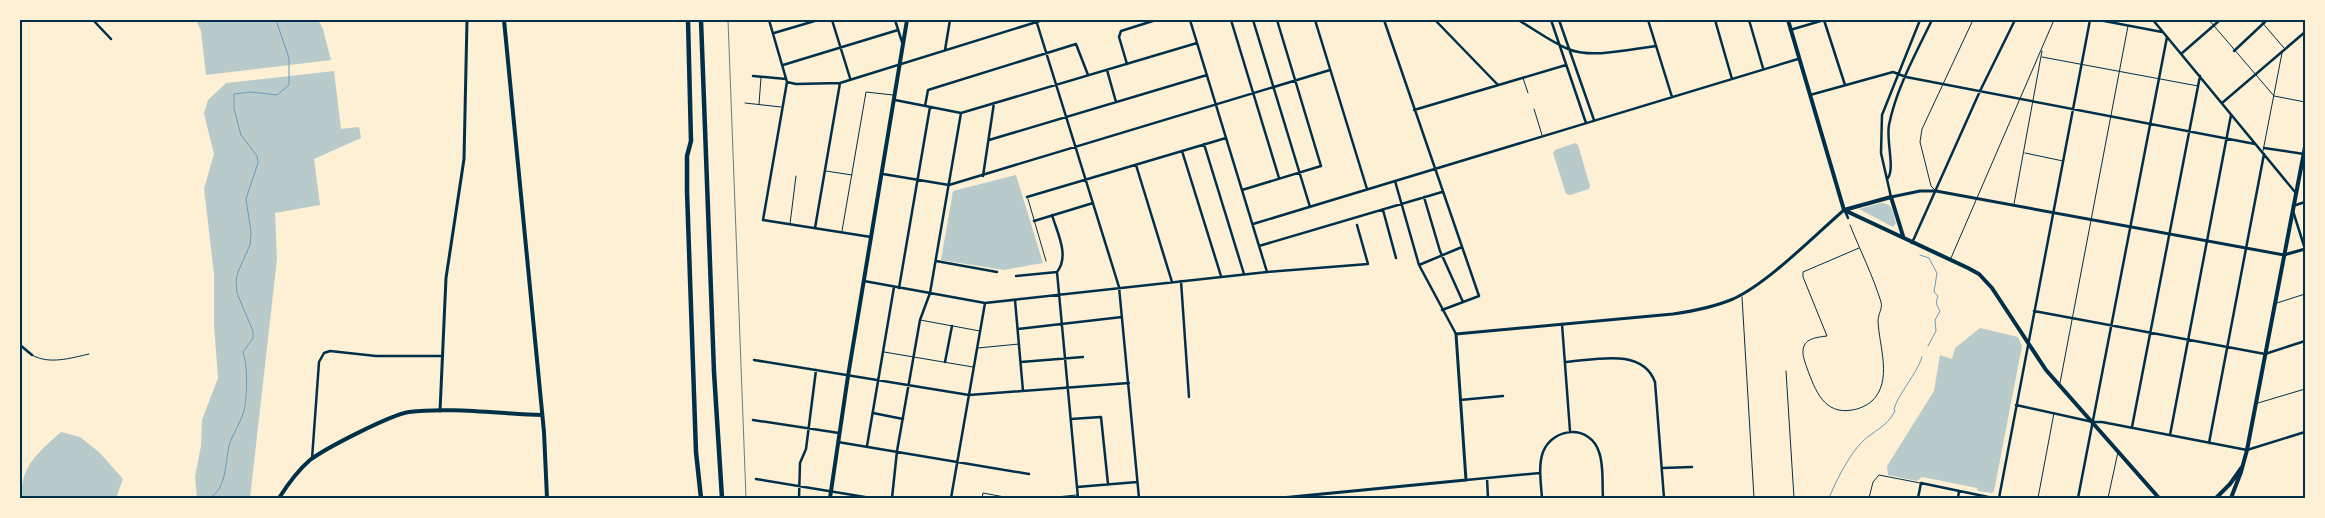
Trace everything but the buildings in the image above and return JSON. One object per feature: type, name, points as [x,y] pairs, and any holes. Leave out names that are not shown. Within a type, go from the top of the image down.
[{"type":"highway","points":[[688,20],[691,140],[687,156],[687,191],[696,452],[701,498]]},
{"type":"highway","points":[[701,20],[714,372],[722,498]]},
{"type":"main road","points":[[504,20],[542,415],[547,498]]},
{"type":"main road","points":[[830,498],[848,376],[883,174],[907,20]]},
{"type":"main road","points":[[1788,20],[1844,210],[1979,274],[1988,282],[2027,344],[2060,386],[2159,498]]},
{"type":"main road","points":[[2231,498],[2243,465],[2305,147]]},
{"type":"main road","points":[[1844,210],[1891,197],[1904,238]]},
{"type":"main road","points":[[279,498],[292,480],[312,459],[392,417],[410,412],[440,411],[542,415]]},
{"type":"main road","points":[[2216,498],[2234,479],[2243,465]]},
{"type":"street","points":[[92,20],[111,39]]},
{"type":"street","points":[[440,411],[448,257],[464,163],[468,20]]},
{"type":"street","points":[[769,20],[784,65],[787,81],[763,220],[871,236]]},
{"type":"street","points":[[774,33],[818,20]]},
{"type":"street","points":[[832,20],[850,79]]},
{"type":"street","points":[[895,20],[903,46]]},
{"type":"street","points":[[945,50],[950,20]]},
{"type":"street","points":[[753,76],[796,84],[840,83],[1043,20]]},
{"type":"street","points":[[1127,64],[1119,36],[1121,31],[1156,20]]},
{"type":"street","points":[[1190,20],[1267,272]]},
{"type":"street","points":[[1231,20],[1279,178]]},
{"type":"street","points":[[1253,20],[1310,206]]},
{"type":"street","points":[[1242,190],[1321,166],[1277,20]]},
{"type":"street","points":[[1315,20],[1367,189]]},
{"type":"street","points":[[1384,20],[1479,296],[1442,310]]},
{"type":"street","points":[[1435,20],[1498,85]]},
{"type":"street","points":[[1518,20],[1569,49],[1583,52],[1609,52],[1656,46]]},
{"type":"street","points":[[1551,20],[1586,122]]},
{"type":"street","points":[[1559,20],[1594,120]]},
{"type":"street","points":[[1648,20],[1672,97]]},
{"type":"street","points":[[1715,20],[1732,79]]},
{"type":"street","points":[[1749,20],[1763,68]]},
{"type":"street","points":[[1790,30],[1824,20],[1845,85]]},
{"type":"street","points":[[1920,20],[1886,102],[1880,128],[1881,153],[1891,197],[1920,191],[1936,191],[2284,255],[2305,249],[2293,208],[2305,202]]},
{"type":"street","points":[[1887,179],[1892,171],[1888,142],[1889,127],[1895,104],[1932,20]]},
{"type":"street","points":[[1912,242],[1980,91],[2015,20]]},
{"type":"street","points":[[1998,498],[2090,20]]},
{"type":"street","points":[[2099,20],[2163,32]]},
{"type":"street","points":[[2159,20],[2154,22],[2296,193]]},
{"type":"street","points":[[2181,54],[2220,20]]},
{"type":"street","points":[[2234,51],[2267,20]]},
{"type":"street","points":[[1037,21],[1119,287],[1139,498]]},
{"type":"street","points":[[784,65],[898,30]]},
{"type":"street","points":[[2222,103],[2305,32]]},
{"type":"street","points":[[2078,498],[2167,37]]},
{"type":"street","points":[[895,98],[961,113],[1197,43]]},
{"type":"street","points":[[925,106],[928,90],[1077,44],[1088,75]]},
{"type":"street","points":[[1253,224],[1798,58]]},
{"type":"street","points":[[1414,110],[1566,66]]},
{"type":"street","points":[[1107,70],[1116,102]]},
{"type":"street","points":[[883,174],[949,185],[1216,106],[1330,70]]},
{"type":"street","points":[[1810,95],[1893,72],[1906,77],[2255,144]]},
{"type":"street","points":[[989,140],[1207,75]]},
{"type":"street","points":[[2132,427],[2200,76]]},
{"type":"street","points":[[815,228],[840,83]]},
{"type":"street","points":[[983,176],[994,103]]},
{"type":"street","points":[[899,288],[930,107]]},
{"type":"street","points":[[892,498],[897,451],[920,320],[930,293],[961,113]]},
{"type":"street","points":[[2170,435],[2231,115]]},
{"type":"street","points":[[1027,197],[1226,138]]},
{"type":"street","points":[[1204,144],[1244,274]]},
{"type":"street","points":[[1182,151],[1221,277]]},
{"type":"street","points":[[2263,152],[2304,154]]},
{"type":"street","points":[[2209,442],[2263,152]]},
{"type":"street","points":[[1136,165],[1172,282]]},
{"type":"street","points":[[1395,181],[1419,265],[1456,334],[1466,480]]},
{"type":"street","points":[[1260,246],[1443,192]]},
{"type":"street","points":[[1424,197],[1442,255],[1464,302]]},
{"type":"street","points":[[1034,221],[1093,203]]},
{"type":"street","points":[[1382,210],[1396,258]]},
{"type":"street","points":[[1456,334],[1700,310],[1742,293],[1771,272],[1844,210],[1848,218]]},
{"type":"street","points":[[1016,276],[1057,272],[1061,267],[1062,252],[1052,215]]},
{"type":"street","points":[[864,281],[985,303],[1244,274],[1368,264],[1357,225]]},
{"type":"street","points":[[1419,265],[1462,247]]},
{"type":"street","points":[[936,261],[997,272]]},
{"type":"street","points":[[1057,272],[1078,496]]},
{"type":"street","points":[[1180,281],[1189,397]]},
{"type":"street","points":[[867,446],[894,287]]},
{"type":"street","points":[[1015,300],[1023,391]]},
{"type":"street","points":[[951,498],[985,303]]},
{"type":"street","points":[[2034,311],[2265,354],[2305,341]]},
{"type":"street","points":[[1018,328],[1122,317]]},
{"type":"street","points":[[1562,324],[1570,431]]},
{"type":"street","points":[[945,362],[952,326]]},
{"type":"street","points":[[20,345],[32,355]]},
{"type":"street","points":[[312,459],[319,362],[324,353],[330,351],[376,356],[443,356]]},
{"type":"street","points":[[1020,362],[1082,357]]},
{"type":"street","points":[[1566,362],[1626,358],[1641,363],[1648,368],[1655,382],[1664,498]]},
{"type":"street","points":[[754,360],[969,395],[1128,383]]},
{"type":"street","points":[[799,498],[800,462],[806,449],[816,370]]},
{"type":"street","points":[[1460,400],[1503,396]]},
{"type":"street","points":[[2016,405],[2093,422],[2132,427],[2246,450],[2305,432]]},
{"type":"street","points":[[873,413],[903,419]]},
{"type":"street","points":[[1071,419],[1101,417],[1108,484]]},
{"type":"street","points":[[753,420],[839,433]]},
{"type":"street","points":[[1542,498],[1540,473],[1542,453],[1549,441],[1558,434],[1570,431],[1587,436],[1595,443],[1600,452],[1603,498]]},
{"type":"street","points":[[838,442],[1029,474]]},
{"type":"street","points":[[1662,468],[1692,467]]},
{"type":"street","points":[[1281,498],[1540,473]]},
{"type":"street","points":[[1487,478],[1488,498]]},
{"type":"street","points":[[756,480],[872,498]]},
{"type":"street","points":[[1077,487],[1137,482]]},
{"type":"street","points":[[1918,498],[1921,483],[1994,498]]},
{"type":"street","points":[[1958,498],[1959,491]]},
{"type":"lane","points":[[1936,191],[1931,186],[1920,142],[1922,129],[1974,20]]},
{"type":"lane","points":[[1950,260],[2054,20]]},
{"type":"lane","points":[[2209,20],[2254,76],[2274,96],[2305,102]]},
{"type":"lane","points":[[2260,20],[2284,51],[2263,152]]},
{"type":"lane","points":[[2060,386],[2128,26]]},
{"type":"lane","points":[[2014,205],[2034,102],[2042,48]]},
{"type":"lane","points":[[2041,56],[2198,86]]},
{"type":"lane","points":[[759,104],[761,77]]},
{"type":"lane","points":[[1523,78],[1528,93]]},
{"type":"lane","points":[[842,232],[866,92],[895,98]]},
{"type":"lane","points":[[745,103],[782,108]]},
{"type":"lane","points":[[1534,109],[1542,136]]},
{"type":"lane","points":[[2024,153],[2063,161]]},
{"type":"lane","points":[[825,171],[852,175]]},
{"type":"lane","points":[[790,224],[796,176]]},
{"type":"lane","points":[[1027,197],[1046,260]]},
{"type":"lane","points":[[1850,225],[1882,305],[1878,320],[1883,376],[1881,388],[1866,406],[1847,411],[1827,406],[1820,398],[1803,356],[1803,347],[1806,342],[1827,336],[1803,277],[1803,272],[1859,248]]},
{"type":"lane","points":[[1742,293],[1754,498]]},
{"type":"lane","points":[[2275,304],[2305,294]]},
{"type":"lane","points":[[920,320],[980,331]]},
{"type":"lane","points":[[978,348],[1019,344]]},
{"type":"lane","points":[[883,352],[974,367]]},
{"type":"lane","points":[[32,355],[40,360],[50,361],[89,354]]},
{"type":"lane","points":[[1786,371],[1794,498]]},
{"type":"lane","points":[[2255,404],[2305,389]]},
{"type":"lane","points":[[2038,498],[2054,412]]},
{"type":"lane","points":[[2108,498],[2118,451]]},
{"type":"lane","points":[[1870,498],[1873,482],[1879,475],[1921,483]]},
{"type":"lane","points":[[982,498],[983,493],[1010,498]]},
{"type":"lane","points":[[1045,498],[1078,496]]},
{"type":"shaded area","points":[[196,20],[318,20],[323,29],[331,60],[206,75],[201,31]]},
{"type":"shaded area","points":[[334,71],[341,129],[359,127],[361,138],[314,159],[320,205],[275,213],[277,259],[250,498],[197,498],[195,477],[201,446],[202,420],[218,378],[214,325],[214,274],[204,189],[214,154],[204,114],[208,100],[226,83]]},
{"type":"shaded area","points":[[1575,143],[1578,145],[1590,186],[1589,189],[1570,195],[1566,194],[1553,153],[1555,150]]},
{"type":"shaded area","points":[[1016,175],[1043,263],[1004,270],[941,260],[953,191]]},
{"type":"shaded area","points":[[1885,203],[1892,209],[1896,223],[1893,227],[1859,209]]},
{"type":"shaded area","points":[[1980,328],[2018,337],[2022,346],[1994,491],[1992,493],[1978,491],[1977,488],[1922,477],[1917,481],[1888,475],[1887,466],[1934,391],[1940,355],[1952,359],[1955,348]]},
{"type":"shaded area","points":[[61,432],[80,437],[100,453],[123,479],[116,498],[22,498],[22,487],[27,469],[39,453]]},
{"type":"waterway","points":[[209,498],[215,494],[222,482],[229,446],[244,411],[247,379],[243,352],[253,338],[253,331],[237,293],[236,281],[250,245],[251,232],[246,199],[258,163],[257,156],[241,135],[234,109],[234,94],[251,92],[277,95],[289,85],[289,58],[276,20]]},
{"type":"waterway","points":[[1920,255],[1929,258],[1937,273],[1934,292],[1938,296],[1937,306],[1940,311],[1935,320],[1936,331],[1928,346]]},
{"type":"waterway","points":[[1829,498],[1843,468],[1857,447],[1884,425],[1895,411],[1896,403],[1920,364],[1922,357]]},
{"type":"railway","points":[[728,20],[746,498]]}]
